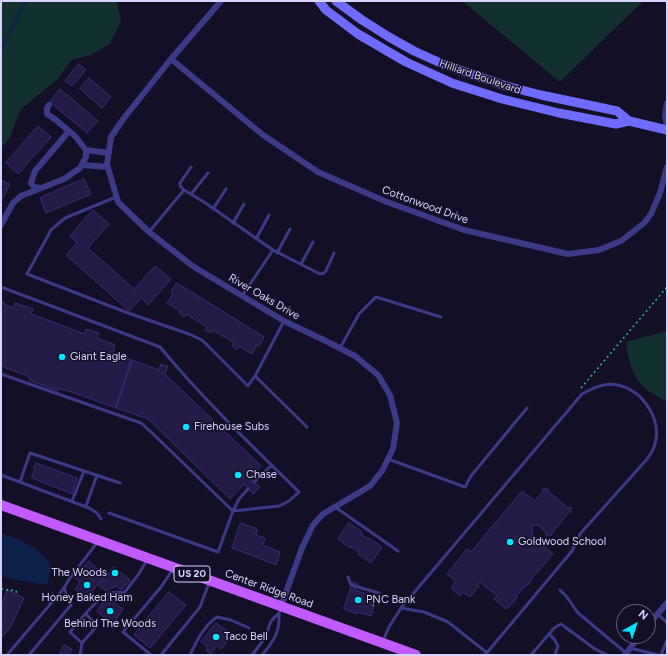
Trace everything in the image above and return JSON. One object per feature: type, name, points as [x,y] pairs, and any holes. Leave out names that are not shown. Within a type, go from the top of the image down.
[{"type":"main road","name":"Hilliard Boulevard","points":[[319,1],[326,10],[358,34],[406,62],[452,82],[502,99],[559,114],[616,124],[629,121]]},
{"type":"main road","name":"Hilliard Boulevard","points":[[336,1],[389,37],[414,51],[445,65],[506,86],[616,111],[629,121],[667,130]]},
{"type":"main road","name":"Center Ridge Road","points":[[1,505],[210,580],[280,610],[416,655]]},
{"type":"street","name":"River Oaks Drive","points":[[221,1],[171,59],[124,118],[111,137],[108,167],[118,202],[149,232],[194,267],[284,321],[355,356],[378,375],[390,395],[397,423],[393,449],[382,471],[370,486],[323,514],[313,525],[302,548],[280,610]]},
{"type":"street","name":"Cottonwood Drive","points":[[171,59],[263,135],[318,172],[387,202],[464,230],[568,254],[599,250],[621,241],[644,223],[651,214],[660,193],[667,166]]},
{"type":"street","points":[[667,102],[665,115],[667,127]]},
{"type":"street","points":[[1,225],[14,201],[21,196],[64,179],[80,168],[86,157],[86,150],[74,136],[47,114],[47,108],[50,105]]},
{"type":"street","points":[[40,188],[34,187],[31,183],[35,171],[69,131]]},
{"type":"street","points":[[86,150],[109,153]]},
{"type":"street","points":[[82,165],[108,167]]},
{"type":"street","points":[[662,612],[667,603]]},
{"type":"street","points":[[626,652],[632,644]]},
{"type":"lane","points":[[191,167],[180,183],[180,186],[273,250],[320,274],[324,274],[334,253]]},
{"type":"lane","points":[[192,194],[208,173]]},
{"type":"lane","points":[[213,209],[226,189]]},
{"type":"lane","points":[[149,232],[184,190]]},
{"type":"lane","points":[[116,196],[65,218],[51,230],[27,274],[202,340],[248,386],[255,376],[284,321]]},
{"type":"lane","points":[[233,223],[244,204]]},
{"type":"lane","points":[[256,239],[269,215]]},
{"type":"lane","points":[[277,252],[290,229]]},
{"type":"lane","points":[[301,264],[313,242]]},
{"type":"lane","points":[[242,297],[273,250]]},
{"type":"lane","points":[[1,287],[160,347],[177,368],[299,492],[289,502],[279,506],[232,511]]},
{"type":"lane","points":[[340,348],[358,314],[376,297],[442,317]]},
{"type":"lane","points":[[1,374],[141,423],[232,511]]},
{"type":"lane","points":[[255,376],[307,427]]},
{"type":"lane","points":[[383,643],[389,627],[401,608],[582,394],[594,388],[606,385],[617,385],[628,389],[648,406],[654,416],[657,434],[655,445],[648,458],[580,534],[572,551],[486,654],[448,622],[424,612],[401,608]]},
{"type":"lane","points":[[388,459],[465,487],[471,476],[527,408]]},
{"type":"lane","points":[[20,482],[30,453],[120,482]]},
{"type":"lane","points":[[254,482],[272,465]]},
{"type":"lane","points":[[72,502],[84,471]]},
{"type":"lane","points":[[1,475],[86,506],[95,511],[101,519]]},
{"type":"lane","points":[[86,506],[97,475]]},
{"type":"lane","points":[[108,513],[218,552],[232,511],[239,499],[248,489]]},
{"type":"lane","points":[[335,507],[398,551]]},
{"type":"lane","points":[[7,655],[64,588],[68,580],[91,552],[98,540]]},
{"type":"lane","points":[[82,643],[70,632],[97,602],[106,595],[118,592],[124,593],[138,576],[148,558]]},
{"type":"lane","points":[[151,655],[123,632],[161,587],[174,568]]},
{"type":"lane","points":[[348,577],[351,584],[379,594]]},
{"type":"lane","points":[[161,655],[200,608],[210,580]]},
{"type":"lane","points":[[29,655],[71,605],[64,588]]},
{"type":"lane","points":[[560,590],[567,597],[577,612],[626,652],[659,655],[667,640]]},
{"type":"lane","points":[[252,655],[265,638],[271,621],[280,610]]},
{"type":"lane","points":[[262,655],[276,638],[280,610]]},
{"type":"lane","points":[[662,612],[667,623]]},
{"type":"lane","points":[[80,655],[82,643],[97,626],[86,614]]},
{"type":"lane","points":[[190,655],[201,634],[217,616],[232,620],[249,628]]},
{"type":"lane","points":[[531,655],[554,628],[561,624],[595,649],[606,655]]},
{"type":"lane","points":[[549,634],[558,646],[555,655]]},
{"type":"path","points":[[580,389],[667,287]]},
{"type":"path","points":[[1,589],[13,589],[17,594]]},
{"type":"green space","points":[[1,1],[117,1],[121,21],[110,44],[91,55],[71,60],[58,79],[21,109],[9,139],[1,148]]},
{"type":"green space","points":[[462,1],[643,1],[560,82]]},
{"type":"green space","points":[[667,331],[667,401],[648,390],[638,380],[631,367],[626,344],[629,341]]},
{"type":"water","points":[[1,533],[28,544],[40,552],[50,564],[48,584],[46,585],[16,580],[1,576]]},
{"type":"building","points":[[79,64],[86,70],[72,86],[65,81]]},
{"type":"building","points":[[89,78],[111,97],[102,108],[80,89]]},
{"type":"building","points":[[60,89],[98,121],[87,133],[50,102]]},
{"type":"building","points":[[38,126],[51,137],[18,174],[6,163]]},
{"type":"building","points":[[84,179],[91,194],[46,213],[40,198]]},
{"type":"building","points":[[1,180],[10,184],[1,201]]},
{"type":"building","points":[[93,210],[109,224],[88,248],[134,289],[155,266],[171,279],[148,305],[141,298],[129,311],[66,255],[77,243],[70,236]]},
{"type":"building","points":[[177,283],[264,337],[259,346],[257,345],[252,354],[239,346],[237,350],[232,346],[234,343],[213,330],[211,333],[205,330],[207,327],[186,314],[184,317],[179,313],[180,311],[167,303],[173,294],[171,292]]},
{"type":"building","name":"Giant Eagle","points":[[1,301],[4,302],[4,304],[14,308],[15,303],[33,309],[31,314],[85,334],[86,329],[99,333],[97,338],[115,345],[113,354],[132,360],[116,408],[66,390],[65,391],[59,388],[58,391],[29,380],[30,378],[25,375],[1,366]]},
{"type":"building","points":[[132,360],[159,370],[161,364],[168,366],[165,374],[261,466],[250,478],[260,487],[253,494],[244,484],[230,499],[148,419],[116,408]]},
{"type":"building","points":[[36,463],[77,478],[72,494],[32,478]]},
{"type":"building","name":"Goldwood School","points":[[542,489],[548,489],[548,491],[568,508],[571,507],[571,512],[569,512],[552,535],[546,535],[546,533],[538,525],[532,526],[533,536],[553,554],[532,578],[529,584],[518,594],[515,601],[506,609],[494,599],[497,596],[480,582],[477,585],[479,586],[470,597],[463,592],[460,596],[451,588],[455,581],[447,574],[467,549],[471,552],[522,491],[535,501],[543,491]]},
{"type":"building","points":[[241,523],[257,529],[256,535],[265,538],[263,545],[280,552],[276,565],[232,548]]},
{"type":"building","points":[[349,523],[362,532],[361,534],[382,547],[371,563],[358,554],[359,552],[351,547],[350,548],[338,539]]},
{"type":"building","name":"Honey Baked Ham","points":[[89,561],[105,576],[82,603],[79,600],[83,596],[75,589],[80,582],[75,578]]},
{"type":"building","name":"The Woods","points":[[114,567],[130,580],[121,590],[116,586],[106,591],[99,586]]},
{"type":"building","name":"PNC Bank","points":[[353,582],[358,584],[355,590],[369,595],[368,599],[373,601],[372,605],[374,606],[371,616],[358,612],[357,614],[344,609]]},
{"type":"building","points":[[8,590],[24,598],[10,628],[1,638],[1,604]]},
{"type":"building","points":[[169,592],[186,605],[150,648],[134,635]]},
{"type":"building","name":"Behind The Woods","points":[[107,597],[123,609],[113,624],[97,612]]},
{"type":"building","name":"Taco Bell","points":[[216,623],[229,632],[226,636],[229,639],[221,649],[217,646],[210,654],[206,650],[208,648],[201,642]]},
{"type":"building","points":[[64,645],[72,649],[69,655],[60,654]]},
{"type":"waterway","points":[[1,50],[26,1]]},
{"type":"place","name":"Giant Eagle","points":[[62,357]]},
{"type":"place","name":"Firehouse Subs","points":[[186,427]]},
{"type":"place","name":"Chase","points":[[238,475]]},
{"type":"place","name":"Goldwood School","points":[[510,542]]},
{"type":"place","name":"The Woods","points":[[115,573]]},
{"type":"place","name":"Honey Baked Ham","points":[[87,585]]},
{"type":"place","name":"PNC Bank","points":[[358,600]]},
{"type":"place","name":"Behind The Woods","points":[[110,611]]},
{"type":"place","name":"Taco Bell","points":[[216,637]]}]
